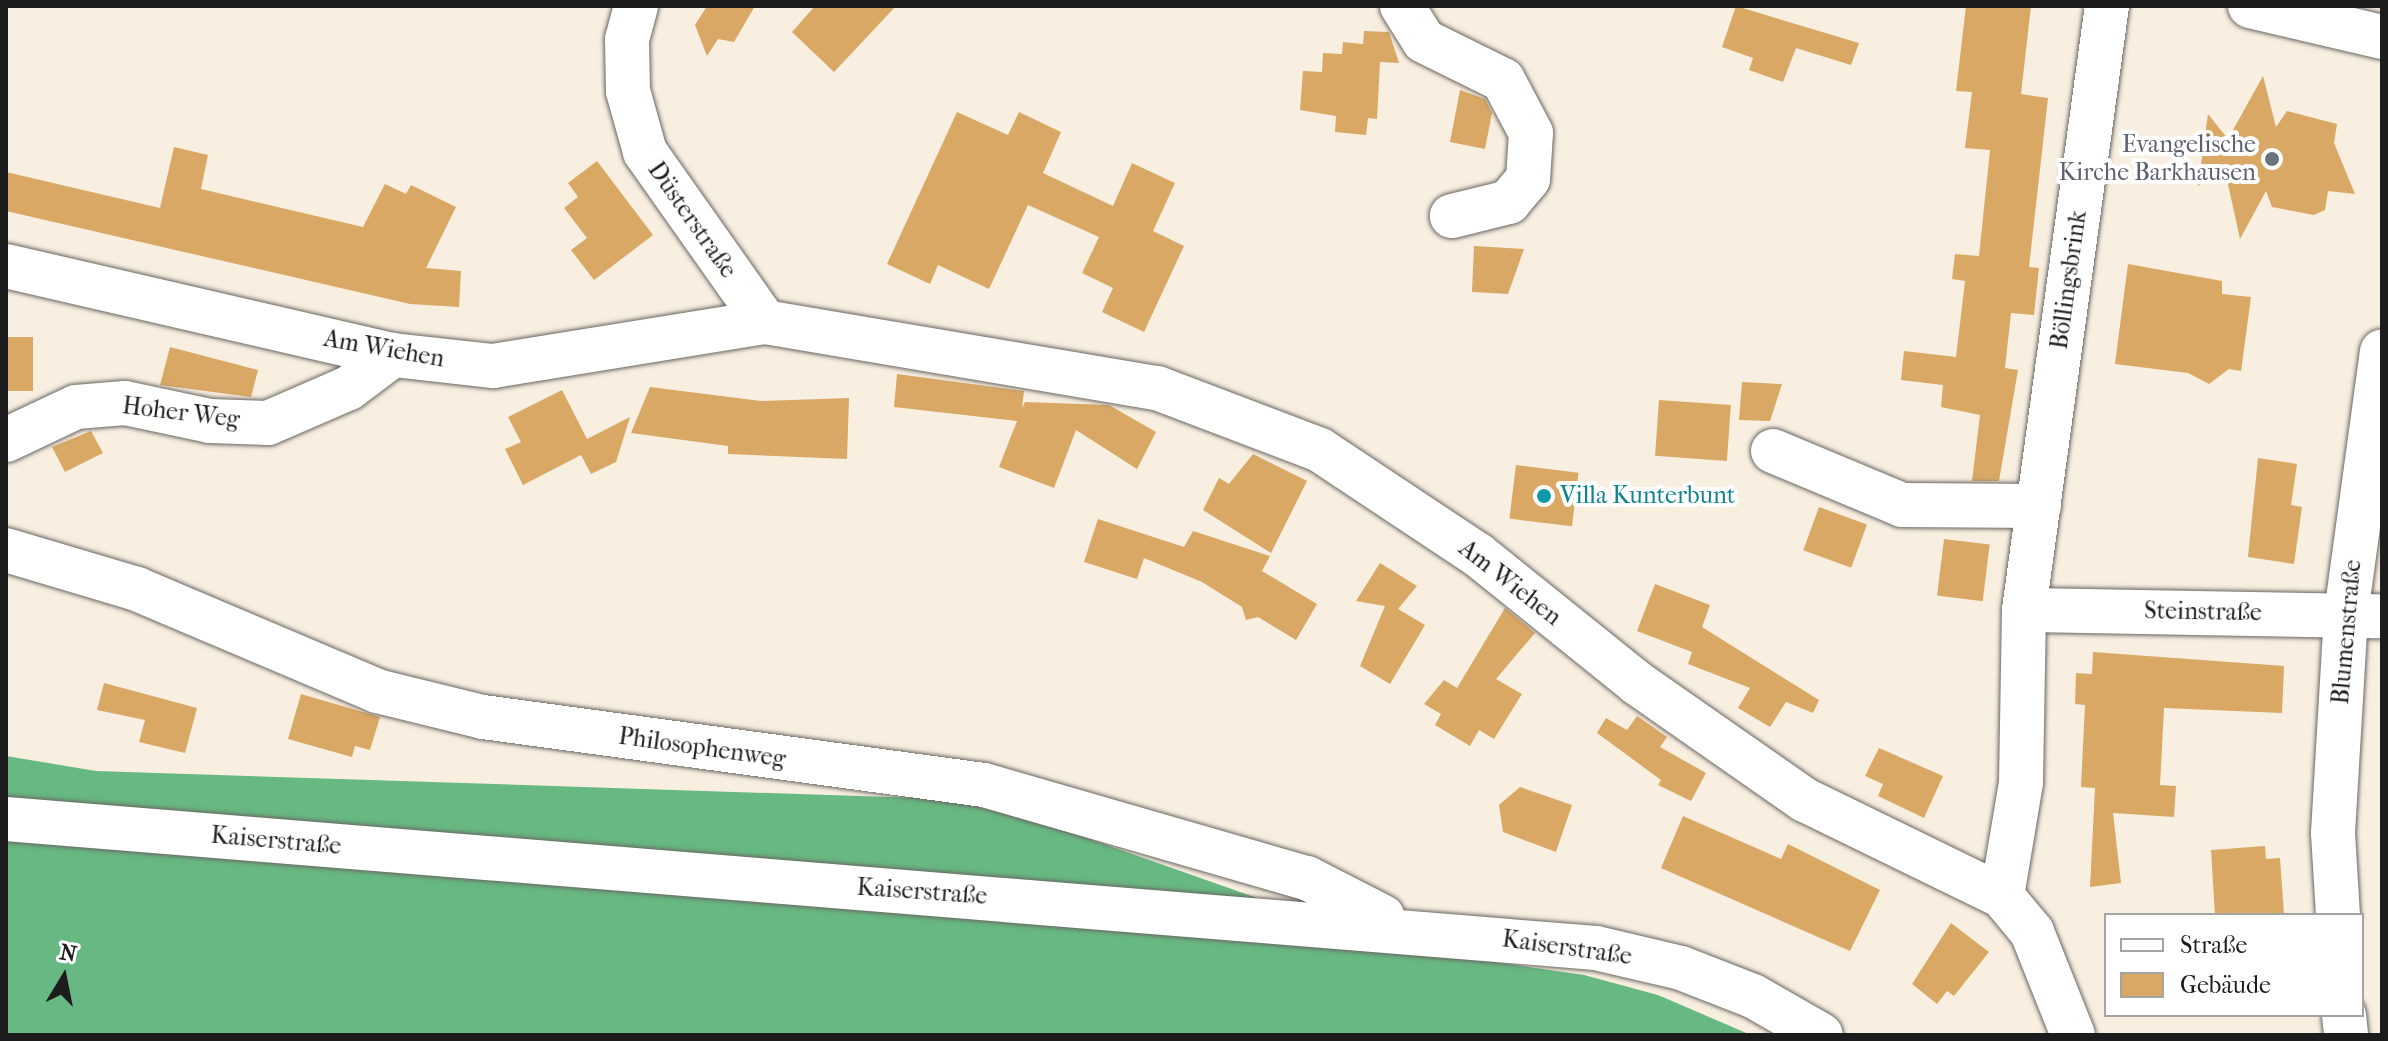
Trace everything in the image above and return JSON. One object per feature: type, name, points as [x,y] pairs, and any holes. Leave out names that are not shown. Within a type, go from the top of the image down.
[{"type":"street","name":"Düsterstraße","points":[[636,6],[627,39],[628,91],[645,152],[765,322]]},
{"type":"street","points":[[1402,6],[1424,41],[1503,80],[1531,133],[1528,179],[1509,202],[1452,216]]},
{"type":"street","name":"Böllingsbrink","points":[[2002,896],[2021,782],[2024,610],[2107,6]]},
{"type":"street","points":[[2250,6],[2382,37]]},
{"type":"street","name":"Am Wiehen","points":[[6,266],[393,355],[493,366],[765,322],[822,337],[1157,388],[1320,450],[1478,555],[1637,683],[1805,800],[2002,896],[2032,932],[2073,1035]]},
{"type":"street","name":"Blumenstraße","points":[[2338,913],[2333,833],[2364,615],[2382,351]]},
{"type":"street","name":"Hoher Weg","points":[[6,440],[88,406],[125,403],[210,421],[268,423],[349,388],[393,355]]},
{"type":"street","points":[[1773,451],[1902,505],[2039,506]]},
{"type":"street","name":"Philosophenweg","points":[[6,550],[137,589],[377,691],[483,717],[984,785],[1307,878],[1402,927]]},
{"type":"street","name":"Steinstraße","points":[[2024,610],[2364,615]]},
{"type":"street","name":"Kaiserstraße","points":[[6,819],[1402,927],[1596,948],[1681,968],[1753,996],[1821,1035]]},
{"type":"green space","points":[[6,756],[96,771],[979,800],[1399,948],[1584,975],[1658,995],[1751,1035],[6,1035]]},
{"type":"building","points":[[707,6],[755,6],[734,42],[718,39],[707,56],[695,25]]},
{"type":"building","points":[[815,6],[896,6],[834,72],[792,32]]},
{"type":"building","points":[[1736,6],[1859,43],[1851,65],[1796,48],[1783,82],[1749,70],[1753,58],[1722,47]]},
{"type":"building","points":[[1966,6],[2031,6],[2021,94],[2048,98],[2029,267],[2039,268],[2034,315],[2011,313],[2005,368],[2018,370],[1999,481],[1972,481],[1980,415],[1941,407],[1943,385],[1901,380],[1904,351],[1956,357],[1965,281],[1952,279],[1955,254],[1979,256],[1990,150],[1965,148],[1972,92],[1956,91]]},
{"type":"building","points":[[1364,31],[1389,32],[1399,63],[1380,62],[1377,119],[1368,118],[1366,135],[1335,132],[1336,116],[1300,110],[1303,71],[1322,72],[1323,53],[1342,54],[1343,42],[1363,44]]},
{"type":"building","name":"Evangelische Kirche Barkhausen","points":[[2263,76],[2276,127],[2287,111],[2337,124],[2334,143],[2355,194],[2328,191],[2325,210],[2314,215],[2272,207],[2266,191],[2240,239],[2224,166],[2198,186],[2208,114],[2228,139]]},
{"type":"building","points":[[1460,90],[1485,99],[1492,113],[1485,149],[1450,142]]},
{"type":"building","points":[[957,112],[1008,135],[1019,112],[1061,132],[1043,173],[1113,206],[1132,163],[1175,183],[1153,231],[1184,246],[1144,332],[1102,312],[1113,288],[1082,273],[1099,237],[1028,205],[989,289],[938,265],[930,284],[887,264]]},
{"type":"building","points":[[174,147],[208,155],[201,189],[363,227],[385,184],[406,194],[411,185],[456,207],[426,268],[461,271],[459,307],[410,304],[6,211],[6,172],[160,208]]},
{"type":"building","points":[[597,161],[653,235],[594,280],[571,250],[587,238],[564,208],[578,197],[568,183]]},
{"type":"building","points":[[1474,246],[1524,249],[1508,294],[1472,292]]},
{"type":"building","points":[[2128,264],[2222,281],[2222,294],[2251,297],[2241,371],[2229,369],[2209,384],[2188,373],[2115,364]]},
{"type":"building","points":[[6,337],[33,337],[33,391],[6,391]]},
{"type":"building","points":[[170,347],[258,370],[251,397],[160,385]]},
{"type":"building","points":[[897,374],[1024,391],[1022,408],[1025,402],[1109,405],[1156,432],[1137,469],[1076,430],[1054,488],[999,467],[1017,421],[894,407]]},
{"type":"building","points":[[1742,382],[1782,384],[1770,421],[1739,420]]},
{"type":"building","points":[[650,387],[761,401],[849,398],[847,459],[728,454],[728,446],[631,433]]},
{"type":"building","points":[[562,390],[587,439],[630,417],[616,462],[591,474],[581,455],[523,485],[505,449],[521,442],[508,417]]},
{"type":"building","points":[[1659,400],[1731,405],[1727,461],[1655,456]]},
{"type":"building","points":[[91,431],[103,453],[65,472],[52,447]]},
{"type":"building","points":[[1253,454],[1307,481],[1271,553],[1203,510],[1219,478],[1229,484]]},
{"type":"building","points":[[2258,458],[2297,464],[2291,505],[2302,507],[2294,564],[2248,557]]},
{"type":"building","name":"Villa Kunterbunt","points":[[1516,465],[1579,473],[1572,526],[1509,519]]},
{"type":"building","points":[[1819,507],[1867,524],[1851,568],[1803,550]]},
{"type":"building","points":[[1098,519],[1184,547],[1193,531],[1270,556],[1262,571],[1317,604],[1296,640],[1258,617],[1246,620],[1242,607],[1202,582],[1144,558],[1137,579],[1084,562]]},
{"type":"building","points":[[1944,539],[1990,545],[1983,601],[1937,596]]},
{"type":"building","points":[[1380,563],[1417,586],[1398,609],[1425,625],[1390,684],[1360,666],[1385,606],[1356,601]]},
{"type":"building","points":[[1655,584],[1710,605],[1702,627],[1819,700],[1813,713],[1786,702],[1770,727],[1738,708],[1750,688],[1688,664],[1692,652],[1637,631]]},
{"type":"building","points":[[1505,608],[1535,633],[1496,679],[1522,694],[1494,739],[1479,730],[1470,746],[1435,725],[1441,714],[1424,704],[1444,680],[1457,688]]},
{"type":"building","points":[[2093,652],[2284,666],[2282,713],[2164,708],[2160,785],[2176,786],[2174,817],[2113,813],[2121,883],[2090,887],[2095,788],[2081,787],[2085,705],[2075,704],[2076,673],[2092,674]]},
{"type":"building","points":[[104,683],[197,708],[185,753],[139,742],[145,720],[97,710]]},
{"type":"building","points":[[301,694],[380,717],[370,750],[355,746],[352,757],[288,739]]},
{"type":"building","points":[[1637,716],[1667,737],[1660,747],[1706,773],[1691,801],[1658,785],[1661,780],[1597,733],[1606,718],[1627,730]]},
{"type":"building","points":[[1879,748],[1943,776],[1924,818],[1878,796],[1883,784],[1865,776]]},
{"type":"building","points":[[1520,787],[1572,805],[1556,852],[1503,832],[1499,805]]},
{"type":"building","points":[[1683,816],[1781,859],[1788,844],[1880,890],[1850,951],[1661,868]]},
{"type":"building","points":[[2265,846],[2266,859],[2280,858],[2284,913],[2215,913],[2211,850]]},
{"type":"building","points":[[1951,923],[1989,952],[1954,996],[1947,991],[1937,1004],[1912,984]]},
{"type":"place","name":"Evangelische Kirche Barkhausen","points":[[2272,159]]},
{"type":"place","name":"Villa Kunterbunt","points":[[1544,496]]}]
